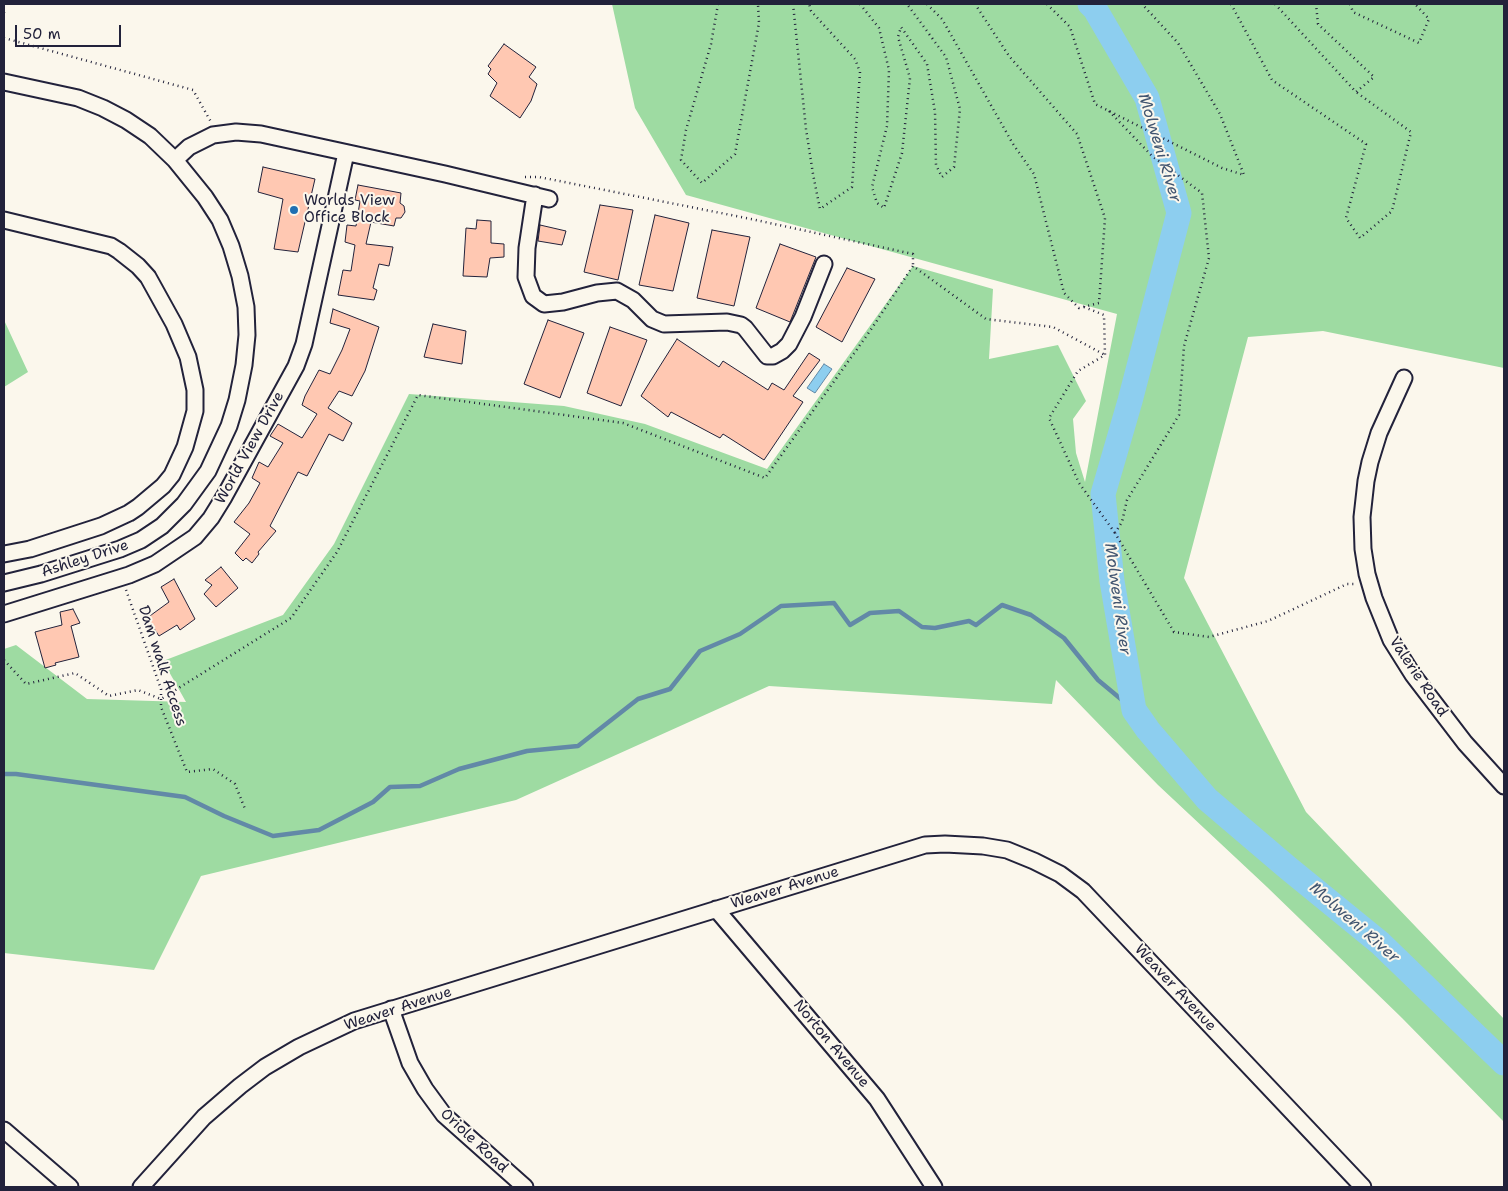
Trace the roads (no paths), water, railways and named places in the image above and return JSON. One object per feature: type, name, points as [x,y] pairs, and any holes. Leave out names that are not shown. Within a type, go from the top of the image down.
[{"type":"street","name":"Ashley Drive","points":[[4,82],[78,98],[103,108],[150,136],[175,160],[205,197],[220,220],[236,261],[246,307],[247,335],[244,365],[237,400],[222,444],[204,479],[184,504],[162,526],[141,540],[120,549],[4,583]]},
{"type":"street","points":[[175,160],[188,147],[213,134],[236,132],[261,134],[542,197],[527,248],[526,277],[533,296],[544,304],[617,291],[633,300],[652,319],[664,324],[727,322],[741,325],[767,356],[773,356],[789,344],[800,324],[824,264]]},
{"type":"street","name":"World View Drive","points":[[4,614],[129,575],[155,564],[195,537],[211,518],[296,366],[304,344],[346,153]]},
{"type":"street","points":[[4,220],[111,246],[138,266],[148,278],[174,324],[188,358],[195,390],[193,422],[185,447],[172,475],[151,497],[129,513],[101,526],[30,549],[4,554]]},
{"type":"street","name":"Valerie Road","points":[[1404,378],[1380,433],[1366,481],[1362,530],[1365,558],[1372,590],[1391,640],[1413,675],[1465,743],[1504,786]]},
{"type":"street","name":"Weaver Avenue","points":[[142,1187],[204,1117],[240,1086],[265,1067],[318,1037],[354,1021],[925,845],[944,844],[983,846],[1007,850],[1060,874],[1083,892],[1363,1187]]},
{"type":"street","name":"Norton Avenue","points":[[716,909],[877,1099],[934,1187]]},
{"type":"street","name":"Oriole Road","points":[[391,1009],[410,1063],[425,1089],[444,1115],[525,1187]]},
{"type":"street","points":[[4,1130],[70,1187]]},
{"type":"water","points":[[824,364],[832,369],[815,393],[807,388]]},
{"type":"waterway","name":"Molweni River","points":[[1090,4],[1095,9],[1147,98],[1179,213],[1130,401],[1103,494],[1112,581],[1134,710],[1148,730],[1207,799],[1380,943],[1504,1063]]},
{"type":"waterway","points":[[4,774],[16,774],[185,797],[224,816],[273,836],[319,830],[373,802],[390,787],[420,786],[459,769],[527,751],[578,746],[638,699],[670,689],[700,651],[740,634],[781,606],[834,603],[850,625],[870,613],[899,611],[922,627],[935,628],[969,621],[976,625],[1002,605],[1031,615],[1064,638],[1098,680],[1134,710]]},
{"type":"place","name":"Worlds View Office Block","points":[[294,210]]}]
